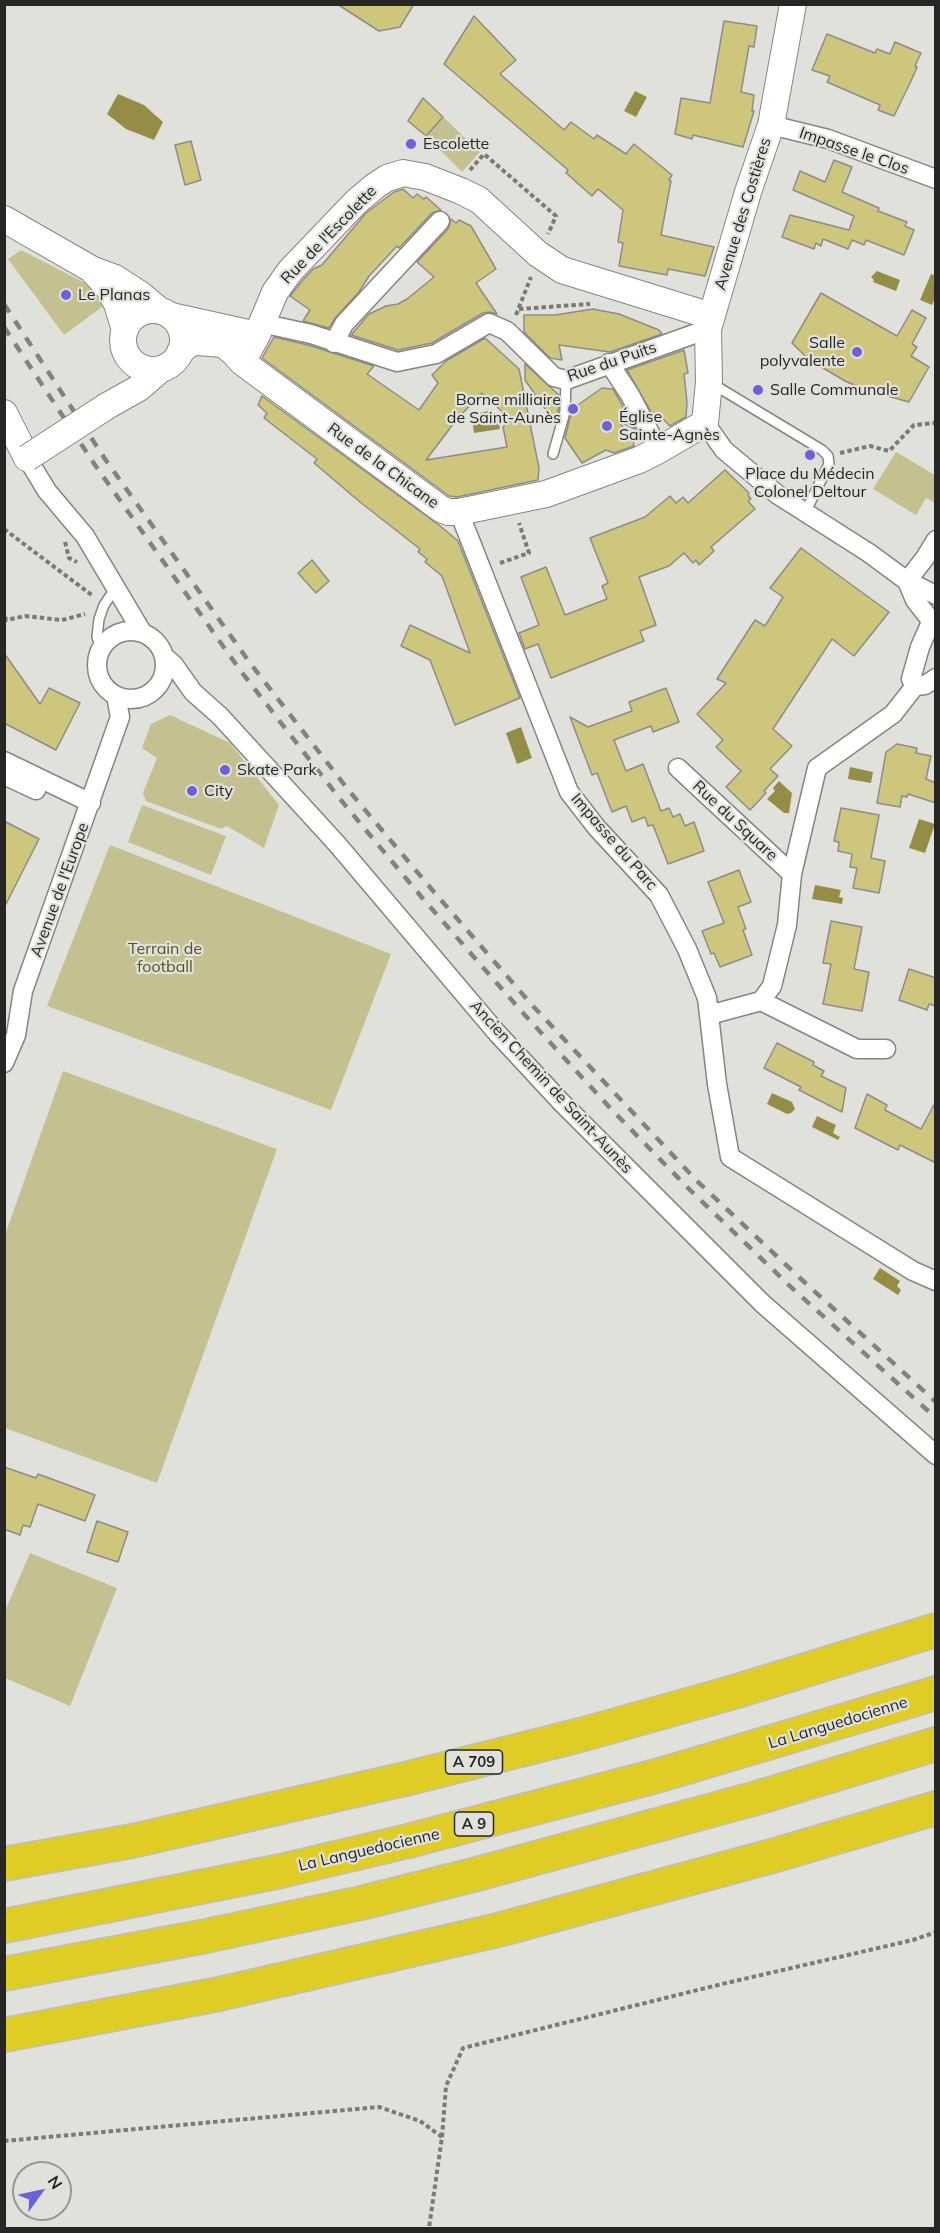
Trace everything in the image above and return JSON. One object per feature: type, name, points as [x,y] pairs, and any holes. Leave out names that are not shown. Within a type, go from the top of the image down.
[{"type":"highway","name":"A 709","points":[[4,1864],[154,1836],[428,1773],[584,1734],[734,1692],[936,1630]]},
{"type":"highway","name":"La Languedocienne","points":[[4,1926],[269,1873],[466,1826],[671,1772],[936,1694]]},
{"type":"highway","points":[[4,1974],[201,1937],[361,1903],[760,1797],[936,1744]]},
{"type":"highway","points":[[4,2036],[219,1994],[498,1930],[704,1875],[936,1808]]},
{"type":"street","name":"Avenue des Costières","points":[[705,423],[709,382],[710,322],[748,192],[771,125],[793,4]]},
{"type":"street","name":"Impasse le Clos","points":[[771,125],[828,139],[936,179]]},
{"type":"street","name":"Rue de l'Escolette","points":[[242,362],[275,292],[290,272],[375,186],[387,178],[403,173],[425,177],[461,190],[479,200],[538,254],[562,270],[710,322]]},
{"type":"street","points":[[4,219],[93,270],[115,278],[165,314],[182,332],[180,352],[172,362],[139,388],[109,404],[27,458]]},
{"type":"street","points":[[334,343],[344,324],[440,221]]},
{"type":"street","points":[[93,270],[108,287],[117,304],[125,341],[126,369],[123,381],[109,404]]},
{"type":"street","points":[[161,369],[141,368],[125,341],[128,323],[145,311],[259,329]]},
{"type":"street","name":"Rue du Puits","points":[[259,329],[311,334],[398,362],[436,354],[489,323],[507,331],[554,377],[566,381],[710,322]]},
{"type":"street","name":"Rue de la Chicane","points":[[180,352],[189,344],[197,342],[223,345],[242,362],[448,512],[459,512],[546,494],[639,460],[705,423]]},
{"type":"street","points":[[609,363],[630,395],[659,450]]},
{"type":"street","points":[[4,413],[47,491],[85,536],[142,632]]},
{"type":"street","points":[[705,423],[724,450],[778,495],[907,581],[936,595]]},
{"type":"street","name":"Impasse du Parc","points":[[459,512],[569,792],[597,828],[659,895],[687,949],[707,998],[717,1084],[730,1157],[913,1271],[936,1281]]},
{"type":"street","points":[[907,581],[936,540]]},
{"type":"street","points":[[907,581],[915,600],[933,624],[920,647],[911,679],[915,686],[925,685],[936,678]]},
{"type":"street","points":[[119,632],[120,593]]},
{"type":"street","points":[[120,717],[153,692],[163,679],[166,668],[161,647],[153,638],[142,632],[131,630],[119,632],[101,647],[97,659],[100,680],[107,689],[116,696],[127,699],[138,699],[153,692],[174,688],[193,692]]},
{"type":"street","name":"Ancien Chemin de Saint-Aunès","points":[[165,657],[174,665],[193,692],[220,716],[329,836],[497,1033],[562,1103],[763,1304],[936,1455]]},
{"type":"street","name":"Rue du Square","points":[[761,1001],[772,986],[787,925],[792,874],[817,768],[893,714],[915,686]]},
{"type":"street","name":"Avenue de l'Europe","points":[[4,1063],[16,1035],[23,991],[120,717],[116,696]]},
{"type":"street","points":[[4,761],[89,808]]},
{"type":"street","name":"Rue du Square","points":[[678,768],[792,874]]},
{"type":"street","points":[[4,775],[89,808]]},
{"type":"street","points":[[710,1015],[761,1001],[857,1049],[886,1049]]},
{"type":"lane","points":[[553,454],[565,412],[566,381]]},
{"type":"lane","points":[[709,382],[822,450],[828,456],[829,464],[805,513]]},
{"type":"lane","points":[[101,647],[98,637],[102,608],[120,593]]},
{"type":"path","points":[[468,173],[484,154],[556,216],[538,254]]},
{"type":"path","points":[[528,285],[520,306],[594,304]]},
{"type":"path","points":[[828,456],[870,446],[889,451],[914,425],[936,423]]},
{"type":"path","points":[[494,555],[497,564],[529,553],[516,517]]},
{"type":"path","points":[[4,529],[102,608],[62,620],[25,616],[5,620]]},
{"type":"path","points":[[429,2229],[442,2137],[446,2086],[464,2048],[722,1984],[913,1940],[936,1932]]},
{"type":"path","points":[[4,2141],[379,2107],[420,2121],[442,2137]]},
{"type":"green space","points":[[442,116],[480,152],[462,172],[426,136]]},
{"type":"green space","name":"Le Planas","points":[[21,250],[89,285],[106,304],[64,335],[8,259]]},
{"type":"green space","points":[[896,452],[935,475],[935,503],[926,498],[916,515],[873,489]]},
{"type":"green space","name":"Skate Park","points":[[170,715],[230,743],[279,805],[264,848],[227,826],[221,829],[146,801],[143,793],[157,758],[142,748],[151,724]]},
{"type":"green space","points":[[142,805],[226,836],[211,875],[128,842]]},
{"type":"green space","name":"Terrain de football","points":[[110,845],[391,954],[331,1110],[47,1006]]},
{"type":"green space","points":[[63,1071],[277,1149],[157,1483],[5,1428],[5,1235]]},
{"type":"green space","points":[[30,1553],[117,1588],[70,1706],[5,1678],[5,1611]]},
{"type":"shaded area","points":[[635,91],[647,97],[636,117],[624,111]]},
{"type":"shaded area","points":[[118,94],[144,105],[163,122],[154,140],[126,129],[107,114]]},
{"type":"shaded area","points":[[877,271],[900,280],[896,291],[873,282],[871,277]]},
{"type":"shaded area","points":[[931,274],[936,276],[935,298],[932,305],[920,300]]},
{"type":"shaded area","points":[[488,411],[493,416],[498,416],[500,429],[474,433],[472,419]]},
{"type":"shaded area","points":[[521,727],[532,758],[517,764],[506,733]]},
{"type":"shaded area","points":[[850,767],[873,772],[871,783],[848,779]]},
{"type":"shaded area","points":[[779,781],[792,793],[789,813],[784,813],[767,799],[775,791],[773,788]]},
{"type":"shaded area","points":[[919,819],[935,824],[925,853],[909,848]]},
{"type":"shaded area","points":[[815,885],[841,890],[839,897],[843,898],[842,904],[812,899]]},
{"type":"shaded area","points":[[772,1093],[792,1102],[795,1109],[787,1114],[767,1104]]},
{"type":"shaded area","points":[[817,1116],[836,1125],[833,1133],[840,1137],[838,1140],[812,1127]]},
{"type":"shaded area","points":[[880,1268],[900,1281],[897,1286],[901,1290],[898,1295],[873,1279]]},
{"type":"building","points":[[337,4],[414,4],[400,27],[379,31]]},
{"type":"building","points":[[474,16],[516,60],[500,74],[564,130],[571,122],[594,139],[597,135],[626,154],[634,144],[672,175],[669,180],[671,181],[661,235],[714,247],[705,276],[668,269],[667,275],[619,266],[623,243],[618,242],[623,210],[598,189],[592,196],[566,173],[568,170],[444,64]]},
{"type":"building","points":[[724,21],[757,26],[754,47],[749,46],[741,92],[754,95],[752,111],[754,111],[743,147],[693,135],[692,139],[675,134],[681,98],[710,103]]},
{"type":"building","points":[[827,34],[875,53],[877,49],[890,54],[895,42],[921,53],[911,81],[894,116],[878,110],[880,105],[827,82],[830,76],[812,70]]},
{"type":"building","points":[[423,98],[443,117],[426,136],[408,121]]},
{"type":"building","points":[[191,141],[201,180],[185,185],[175,145]]},
{"type":"building","points":[[834,160],[852,167],[842,192],[879,208],[878,211],[907,222],[905,226],[914,230],[904,255],[866,240],[864,245],[852,240],[848,249],[823,239],[821,246],[816,243],[814,249],[782,237],[790,215],[849,230],[854,216],[793,190],[800,171],[825,182]]},
{"type":"building","points":[[403,189],[413,198],[417,194],[424,199],[426,197],[441,210],[432,213],[399,248],[397,246],[369,276],[359,292],[329,328],[303,321],[310,310],[290,296],[313,269],[322,265],[366,213],[394,192]]},
{"type":"building","points":[[451,219],[456,223],[459,220],[471,226],[496,269],[476,283],[497,314],[483,313],[432,343],[398,350],[351,335],[369,314],[407,299],[434,277],[417,262],[448,229]]},
{"type":"building","name":"Salle polyvalente","points":[[821,293],[897,336],[912,310],[926,318],[912,344],[917,347],[911,356],[929,367],[909,402],[866,390],[845,381],[808,359],[792,343]]},
{"type":"building","points":[[593,309],[619,314],[659,330],[662,334],[610,352],[559,345],[562,360],[550,358],[524,332],[524,315],[555,315]]},
{"type":"building","points":[[274,337],[374,366],[367,374],[419,410],[438,383],[432,375],[446,361],[485,338],[519,369],[539,468],[538,480],[457,497],[449,496],[262,358]],"holes":[[[482,393],[510,419],[503,427],[507,447],[426,460],[457,419]]]},
{"type":"building","points":[[684,350],[688,373],[684,374],[686,417],[670,426],[659,415],[654,417],[627,370]]},
{"type":"building","points":[[525,364],[559,395],[555,423],[525,380]]},
{"type":"building","name":"Église Sainte-Agnès","points":[[602,388],[613,389],[620,401],[635,429],[618,421],[633,439],[634,446],[614,453],[606,450],[582,463],[565,438],[572,409]]},
{"type":"building","points":[[262,396],[458,541],[520,698],[455,725],[430,660],[401,646],[410,625],[470,653],[442,576],[425,562],[427,559],[418,552],[420,549],[314,463],[317,459],[264,418],[267,413],[258,405]]},
{"type":"building","points":[[725,470],[749,493],[751,499],[748,501],[755,509],[711,547],[714,551],[699,565],[696,560],[693,563],[684,553],[669,566],[639,577],[656,625],[640,631],[644,641],[551,678],[538,644],[525,649],[519,633],[539,625],[521,577],[546,567],[565,615],[607,599],[602,586],[608,583],[590,538],[645,517],[670,496],[676,503],[683,497],[688,503]]},
{"type":"building","points":[[801,548],[889,612],[854,656],[832,639],[773,729],[792,746],[770,769],[778,776],[750,810],[726,787],[741,771],[716,747],[723,740],[697,714],[726,683],[717,679],[755,620],[765,626],[783,597],[770,588]]},
{"type":"building","points":[[312,560],[329,581],[316,593],[298,573]]},
{"type":"building","points":[[4,653],[40,704],[49,688],[80,703],[56,750],[4,723]]},
{"type":"building","points":[[666,688],[679,722],[653,732],[651,726],[614,740],[626,771],[643,764],[661,811],[669,808],[673,817],[680,814],[685,826],[694,822],[704,851],[668,864],[653,825],[648,826],[645,817],[632,822],[626,806],[612,812],[597,773],[592,775],[570,717],[588,727],[632,711],[629,702]]},
{"type":"building","points":[[897,744],[917,748],[916,753],[931,756],[926,779],[936,783],[936,803],[908,794],[907,797],[902,796],[900,807],[877,803],[886,752]]},
{"type":"building","points":[[841,808],[879,815],[871,858],[885,861],[879,893],[853,888],[857,868],[850,867],[852,854],[838,851],[839,842],[834,841]]},
{"type":"building","points":[[4,821],[39,839],[4,908]]},
{"type":"building","points":[[739,870],[751,902],[738,907],[752,955],[720,967],[714,953],[711,954],[702,931],[724,923],[708,882]]},
{"type":"building","points":[[831,921],[862,927],[854,969],[869,972],[862,1011],[823,1004],[831,964],[823,963]]},
{"type":"building","points":[[909,969],[936,978],[936,1006],[929,1004],[927,1010],[899,1000]]},
{"type":"building","points":[[777,1043],[814,1062],[813,1065],[824,1071],[821,1076],[846,1088],[842,1112],[799,1090],[801,1087],[764,1068]]},
{"type":"building","points":[[867,1094],[887,1105],[885,1110],[921,1129],[936,1101],[936,1163],[900,1145],[898,1150],[855,1128]]},
{"type":"building","points":[[4,1467],[36,1478],[38,1474],[95,1495],[85,1521],[38,1504],[30,1527],[23,1525],[20,1535],[4,1529]]},
{"type":"building","points":[[97,1521],[128,1532],[118,1562],[87,1552]]},
{"type":"railway","points":[[4,304],[105,459],[250,663],[350,792],[434,892],[532,1005],[698,1182],[936,1402]]},
{"type":"railway","points":[[4,327],[95,465],[240,670],[340,799],[424,900],[523,1013],[612,1110],[690,1190],[792,1288],[936,1418]]},
{"type":"place","name":"Escolette","points":[[411,144]]},
{"type":"place","name":"Le Planas","points":[[66,295]]},
{"type":"place","name":"Salle polyvalente","points":[[857,352]]},
{"type":"place","name":"Salle Communale","points":[[758,390]]},
{"type":"place","name":"Borne milliaire de Saint-Aunès","points":[[573,409]]},
{"type":"place","name":"Église Sainte-Agnès","points":[[607,426]]},
{"type":"place","name":"Place du Médecin Colonel Deltour","points":[[810,455]]},
{"type":"place","name":"Skate Park","points":[[225,770]]},
{"type":"place","name":"City","points":[[192,791]]}]
